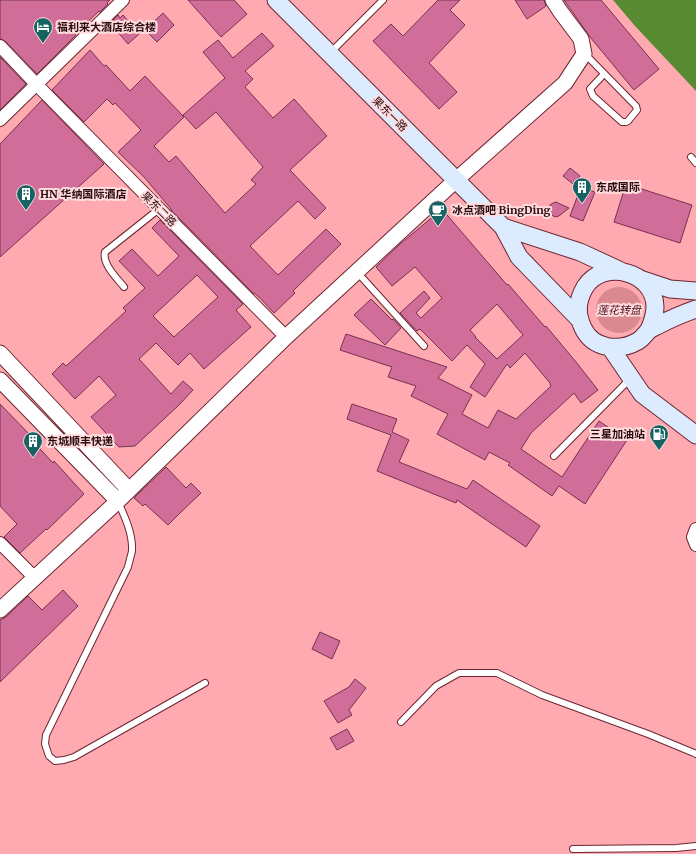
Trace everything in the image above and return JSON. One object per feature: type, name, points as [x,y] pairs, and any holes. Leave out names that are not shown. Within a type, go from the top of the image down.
[{"type":"main road","name":"果东一路","points":[[276,0],[503,228]]},
{"type":"main road","points":[[503,228],[580,252],[621,271],[634,275],[644,282],[652,293],[655,306],[654,318],[649,330],[640,340],[629,346],[616,348],[604,346],[593,340],[584,331],[579,319],[578,307],[581,295],[587,284],[597,276],[609,272],[621,271]]},
{"type":"main road","points":[[503,228],[519,257],[579,319]]},
{"type":"main road","points":[[640,279],[670,289],[696,291]]},
{"type":"main road","points":[[649,330],[672,318],[696,309]]},
{"type":"main road","points":[[610,347],[642,394],[696,435]]},
{"type":"street","points":[[0,120],[123,0]]},
{"type":"street","points":[[0,610],[118,501],[286,338],[456,180],[565,83],[584,54],[582,39],[553,0]]},
{"type":"street","name":"果东二路","points":[[0,46],[286,338]]},
{"type":"street","points":[[0,353],[129,490]]},
{"type":"street","points":[[0,380],[118,501]]},
{"type":"street","points":[[696,529],[693,537],[696,545]]},
{"type":"street","points":[[0,543],[35,578]]},
{"type":"lane","points":[[330,53],[383,0]]},
{"type":"lane","points":[[584,54],[604,74],[636,106],[637,110],[626,122],[622,122],[593,96],[590,89],[592,85],[604,74]]},
{"type":"lane","points":[[691,157],[696,163]]},
{"type":"lane","points":[[124,287],[106,264],[104,257],[105,252],[159,209]]},
{"type":"lane","points":[[357,272],[424,346]]},
{"type":"lane","points":[[554,456],[631,378]]},
{"type":"lane","points":[[118,501],[127,522],[131,539],[132,552],[128,567],[46,735],[45,744],[49,756],[55,760],[64,760],[74,756],[205,683]]},
{"type":"lane","points":[[401,722],[436,686],[459,673],[497,673],[542,695],[648,734],[696,754]]},
{"type":"lane","points":[[573,849],[676,848],[696,846]]},
{"type":"green space","name":"莲花转盘","points":[[614,287],[624,287],[632,291],[638,297],[642,305],[642,315],[638,323],[632,329],[624,333],[614,333],[606,329],[600,323],[596,315],[596,305],[600,297],[606,291]]},
{"type":"shaded area","points":[[613,0],[696,0],[696,91],[635,26]]},
{"type":"building","name":"福利来大酒店综合楼","points":[[0,0],[110,0],[107,3],[108,4],[75,34],[76,35],[37,74],[5,41],[0,39]]},
{"type":"building","points":[[188,0],[234,0],[247,14],[221,37]]},
{"type":"building","points":[[438,0],[460,0],[450,10],[465,25],[429,63],[457,92],[439,109],[373,41],[391,24],[403,36]]},
{"type":"building","points":[[515,0],[544,0],[546,6],[527,19]]},
{"type":"building","points":[[564,0],[601,0],[659,69],[634,90],[590,37]]},
{"type":"building","points":[[163,13],[174,25],[157,42],[145,30]]},
{"type":"building","points":[[118,15],[120,18],[123,15],[139,34],[128,44],[110,23]]},
{"type":"building","points":[[262,33],[274,46],[245,71],[253,79],[245,87],[273,118],[294,99],[327,136],[290,170],[326,208],[315,219],[298,201],[250,246],[278,275],[326,229],[341,244],[293,291],[295,293],[274,313],[171,210],[144,177],[118,152],[141,130],[115,103],[113,105],[107,99],[84,122],[52,90],[90,50],[130,91],[145,76],[184,117],[154,146],[169,162],[176,156],[225,213],[256,184],[251,180],[263,167],[216,112],[196,129],[183,115],[225,78],[203,52],[218,40],[233,58]]},
{"type":"building","points":[[0,57],[26,84],[0,110]]},
{"type":"building","name":"HN 华纳国际酒店","points":[[42,100],[104,164],[0,257],[0,144]]},
{"type":"building","points":[[570,168],[580,176],[573,184],[563,176]]},
{"type":"building","points":[[626,184],[692,205],[680,243],[614,222]]},
{"type":"building","name":"东成国际","points":[[581,187],[595,192],[583,221],[570,216]]},
{"type":"building","points":[[556,202],[569,208],[559,216],[555,217],[549,212],[549,209],[550,205]]},
{"type":"building","points":[[442,209],[507,285],[508,284],[545,327],[546,326],[598,390],[581,403],[574,393],[531,433],[521,449],[562,477],[599,421],[627,440],[585,504],[559,486],[552,496],[508,465],[510,463],[489,452],[485,460],[437,434],[448,414],[411,396],[416,386],[388,377],[392,367],[340,350],[346,334],[447,367],[438,378],[472,395],[462,414],[488,428],[498,410],[516,419],[551,386],[525,353],[510,368],[507,364],[485,397],[470,387],[485,364],[467,345],[452,361],[420,329],[417,331],[400,313],[424,291],[430,298],[416,313],[421,318],[442,298],[415,267],[392,286],[376,267],[399,245]],"holes":[[[497,304],[523,335],[497,359],[470,330]]]},
{"type":"building","points":[[160,220],[243,304],[236,310],[251,327],[204,369],[190,353],[178,365],[156,343],[139,359],[171,394],[183,381],[193,390],[135,446],[119,447],[91,417],[116,395],[99,376],[75,399],[52,374],[63,363],[66,366],[126,311],[123,308],[145,288],[119,261],[132,249],[158,276],[179,256],[152,228]],"holes":[[[197,275],[218,297],[174,337],[153,316]]]},
{"type":"building","points":[[371,299],[401,328],[385,345],[354,315]]},
{"type":"building","points":[[0,404],[31,436],[29,437],[53,463],[54,461],[84,494],[47,530],[46,529],[20,553],[4,537],[17,524],[0,506]]},
{"type":"building","points":[[352,404],[397,419],[392,432],[409,440],[399,462],[467,489],[473,480],[540,526],[526,547],[457,500],[456,503],[377,471],[391,435],[347,419]]},
{"type":"building","points":[[166,467],[186,488],[191,483],[201,493],[168,525],[145,504],[143,506],[134,498]]},
{"type":"building","points":[[63,590],[78,606],[0,682],[0,620],[6,617],[28,596],[42,610]]},
{"type":"building","points":[[320,632],[340,641],[332,659],[312,649]]},
{"type":"building","points":[[355,679],[366,688],[349,710],[352,715],[338,723],[324,701],[349,687]]},
{"type":"building","points":[[347,729],[354,741],[337,750],[330,738]]},
{"type":"place","name":"福利来大酒店综合楼","points":[[43,44]]},
{"type":"place","name":"东成国际","points":[[582,204]]},
{"type":"place","name":"HN 华纳国际酒店","points":[[26,211]]},
{"type":"place","name":"冰点酒吧 BingDing","points":[[438,227]]},
{"type":"place","name":"三星加油站","points":[[659,451]]},
{"type":"place","name":"东城顺丰快递","points":[[33,458]]}]
